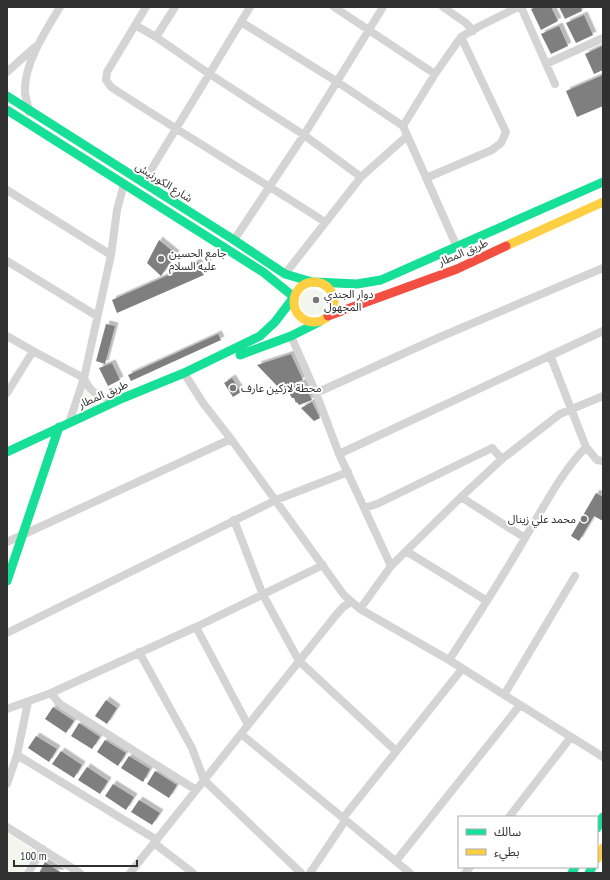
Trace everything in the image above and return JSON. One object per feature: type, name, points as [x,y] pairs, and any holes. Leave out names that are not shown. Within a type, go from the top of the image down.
[{"type":"main road","name":"شارع الكورنيش","points":[[9,99],[234,240],[285,274],[313,282]]},
{"type":"main road","name":"شارع الكورنيش","points":[[7,110],[263,272],[294,297]]},
{"type":"main road","points":[[313,282],[326,287],[332,294],[334,306],[326,318],[312,322],[301,318],[294,309],[294,297],[300,287],[313,282],[357,284],[374,282],[603,182]]},
{"type":"main road","name":"طريق المطار","points":[[210,361],[221,363],[291,336],[326,318],[457,269],[603,202]]},
{"type":"main road","name":"طريق المطار","points":[[7,451],[123,398],[184,373],[265,332],[275,322],[294,297]]},
{"type":"main road","points":[[7,581],[59,427]]},
{"type":"main road","points":[[598,826],[603,817]]},
{"type":"main road","points":[[599,858],[603,848]]},
{"type":"street","points":[[29,112],[25,93],[27,76],[37,45],[60,7]]},
{"type":"street","points":[[146,7],[107,72],[106,80],[111,87],[175,129],[325,222]]},
{"type":"street","points":[[156,37],[175,7]]},
{"type":"street","points":[[143,183],[208,73],[250,7]]},
{"type":"street","points":[[334,7],[370,29],[435,74]]},
{"type":"street","points":[[234,240],[304,135],[336,81],[384,7]]},
{"type":"street","points":[[443,7],[466,23],[473,31]]},
{"type":"street","points":[[403,126],[435,74],[461,38],[480,26],[520,7],[555,84]]},
{"type":"street","points":[[241,22],[336,81],[403,126],[457,247]]},
{"type":"street","points":[[135,25],[156,37],[208,73],[304,135],[361,177]]},
{"type":"street","points":[[426,178],[492,150],[501,143],[506,132],[461,38]]},
{"type":"street","points":[[546,64],[603,38]]},
{"type":"street","points":[[7,72],[37,45]]},
{"type":"street","points":[[9,99],[25,93]]},
{"type":"street","points":[[285,274],[361,177],[407,136]]},
{"type":"street","points":[[69,423],[84,378],[111,255],[116,210],[124,184]]},
{"type":"street","points":[[7,190],[111,255]]},
{"type":"street","points":[[7,261],[97,316]]},
{"type":"street","points":[[316,393],[440,337],[603,268]]},
{"type":"street","points":[[339,454],[603,331]]},
{"type":"street","points":[[7,336],[84,378],[92,391],[101,397],[123,398]]},
{"type":"street","points":[[291,336],[316,393],[339,454],[391,566]]},
{"type":"street","points":[[8,389],[32,351]]},
{"type":"street","points":[[550,355],[586,447],[597,460],[603,461]]},
{"type":"street","points":[[184,373],[200,399],[276,500],[344,595],[351,602],[360,609],[449,660],[603,757]]},
{"type":"street","points":[[360,609],[391,566],[502,459],[560,414],[603,396]]},
{"type":"street","points":[[7,542],[231,439]]},
{"type":"street","points":[[449,660],[487,601],[558,482],[574,459],[586,447]]},
{"type":"street","points":[[364,508],[378,504],[492,448],[502,459]]},
{"type":"street","points":[[7,633],[276,500],[348,472]]},
{"type":"street","points":[[461,497],[525,538]]},
{"type":"street","points":[[234,520],[263,594],[299,661],[396,751]]},
{"type":"street","points":[[406,551],[487,601]]},
{"type":"street","points":[[7,709],[28,702],[196,627],[323,565]]},
{"type":"street","points":[[504,695],[574,576]]},
{"type":"street","points":[[130,873],[343,607],[351,602]]},
{"type":"street","points":[[196,627],[248,725]]},
{"type":"street","points":[[139,652],[192,748],[204,780],[301,873]]},
{"type":"street","points":[[310,873],[344,819],[462,669]]},
{"type":"street","points":[[51,692],[63,706],[196,790]]},
{"type":"street","points":[[7,784],[17,754],[28,702]]},
{"type":"street","points":[[396,861],[520,705]]},
{"type":"street","points":[[241,734],[410,873]]},
{"type":"street","points":[[510,816],[571,737]]},
{"type":"street","points":[[17,754],[155,842],[193,873]]},
{"type":"street","points":[[7,827],[80,873]]},
{"type":"street","points":[[28,873],[43,849]]},
{"type":"shaded area","points":[[313,289],[322,293],[326,302],[322,311],[313,315],[304,311],[300,302],[304,293]]},
{"type":"shaded area","points":[[85,388],[90,396],[99,402],[79,411]]},
{"type":"shaded area","points":[[7,833],[36,851],[22,873],[7,873]]},
{"type":"building","points":[[536,7],[551,7],[558,21],[541,30],[531,9]]},
{"type":"building","points":[[559,7],[581,7],[582,11],[565,19]]},
{"type":"building","points":[[584,15],[593,35],[576,43],[566,23]]},
{"type":"building","points":[[559,26],[568,46],[551,54],[541,34]]},
{"type":"building","points":[[602,46],[603,70],[594,74],[585,54]]},
{"type":"building","points":[[603,75],[603,106],[577,117],[566,91]]},
{"type":"building","name":"جامع الحسين عليه السلام","points":[[159,240],[176,254],[161,276],[147,263]]},
{"type":"building","points":[[198,262],[204,275],[117,313],[112,300]]},
{"type":"building","points":[[106,324],[115,326],[105,364],[96,361]]},
{"type":"building","points":[[218,334],[221,340],[131,381],[128,375]]},
{"type":"building","points":[[291,354],[303,380],[280,389],[257,365]]},
{"type":"building","points":[[112,363],[120,380],[108,386],[99,368]]},
{"type":"building","points":[[232,378],[241,392],[233,397],[224,383]]},
{"type":"building","points":[[303,382],[312,400],[299,405],[297,402],[296,403],[294,398],[292,398],[287,389]]},
{"type":"building","points":[[312,402],[320,418],[314,421],[301,408]]},
{"type":"building","points":[[596,493],[603,497],[603,521],[594,516],[579,541],[571,536]]},
{"type":"building","points":[[106,700],[117,708],[107,724],[95,716]]},
{"type":"building","points":[[53,707],[74,721],[66,733],[45,719]]},
{"type":"building","points":[[79,723],[100,737],[92,749],[71,736]]},
{"type":"building","points":[[36,736],[57,749],[49,762],[28,748]]},
{"type":"building","points":[[105,740],[126,753],[118,766],[97,752]]},
{"type":"building","points":[[61,751],[82,765],[74,778],[52,764]]},
{"type":"building","points":[[129,756],[150,769],[143,782],[121,768]]},
{"type":"building","points":[[87,767],[108,781],[100,794],[78,780]]},
{"type":"building","points":[[155,771],[177,785],[169,798],[147,784]]},
{"type":"building","points":[[113,784],[134,797],[126,810],[105,796]]},
{"type":"building","points":[[139,800],[160,813],[152,825],[131,812]]},
{"type":"building","points":[[45,862],[62,873],[39,873]]},
{"type":"traffic: fast","points":[[7,96],[285,274],[312,282]]},
{"type":"traffic: fast","points":[[7,110],[263,272],[294,297]]},
{"type":"traffic: fast","points":[[315,282],[357,284],[381,280],[603,182]]},
{"type":"traffic: fast","points":[[7,452],[123,398],[184,373],[260,336],[275,322],[294,297]]},
{"type":"traffic: fast","points":[[240,355],[291,336],[319,322]]},
{"type":"traffic: fast","points":[[7,581],[59,427]]},
{"type":"traffic: fast","points":[[598,826],[603,817]]},
{"type":"traffic: fast","points":[[572,873],[574,868]]},
{"type":"traffic: fast","points":[[589,873],[592,868]]},
{"type":"traffic: slow","points":[[506,246],[603,202]]},
{"type":"traffic: slow","points":[[318,282],[325,285],[331,291],[334,302],[333,310],[325,319],[318,322],[310,322],[303,319],[295,310],[294,298],[297,291],[306,283],[318,282]]},
{"type":"traffic: slow","points":[[598,857],[603,848]]},
{"type":"traffic: jam","points":[[328,316],[457,269],[506,246]]},
{"type":"place","name":"جامع الحسين عليه السلام","points":[[161,259]]},
{"type":"place","name":"دوار الجندي المجهول","points":[[316,300]]},
{"type":"place","name":"محطة لازكين عارف","points":[[233,388]]},
{"type":"place","name":"محمد علي زينال","points":[[584,519]]}]
